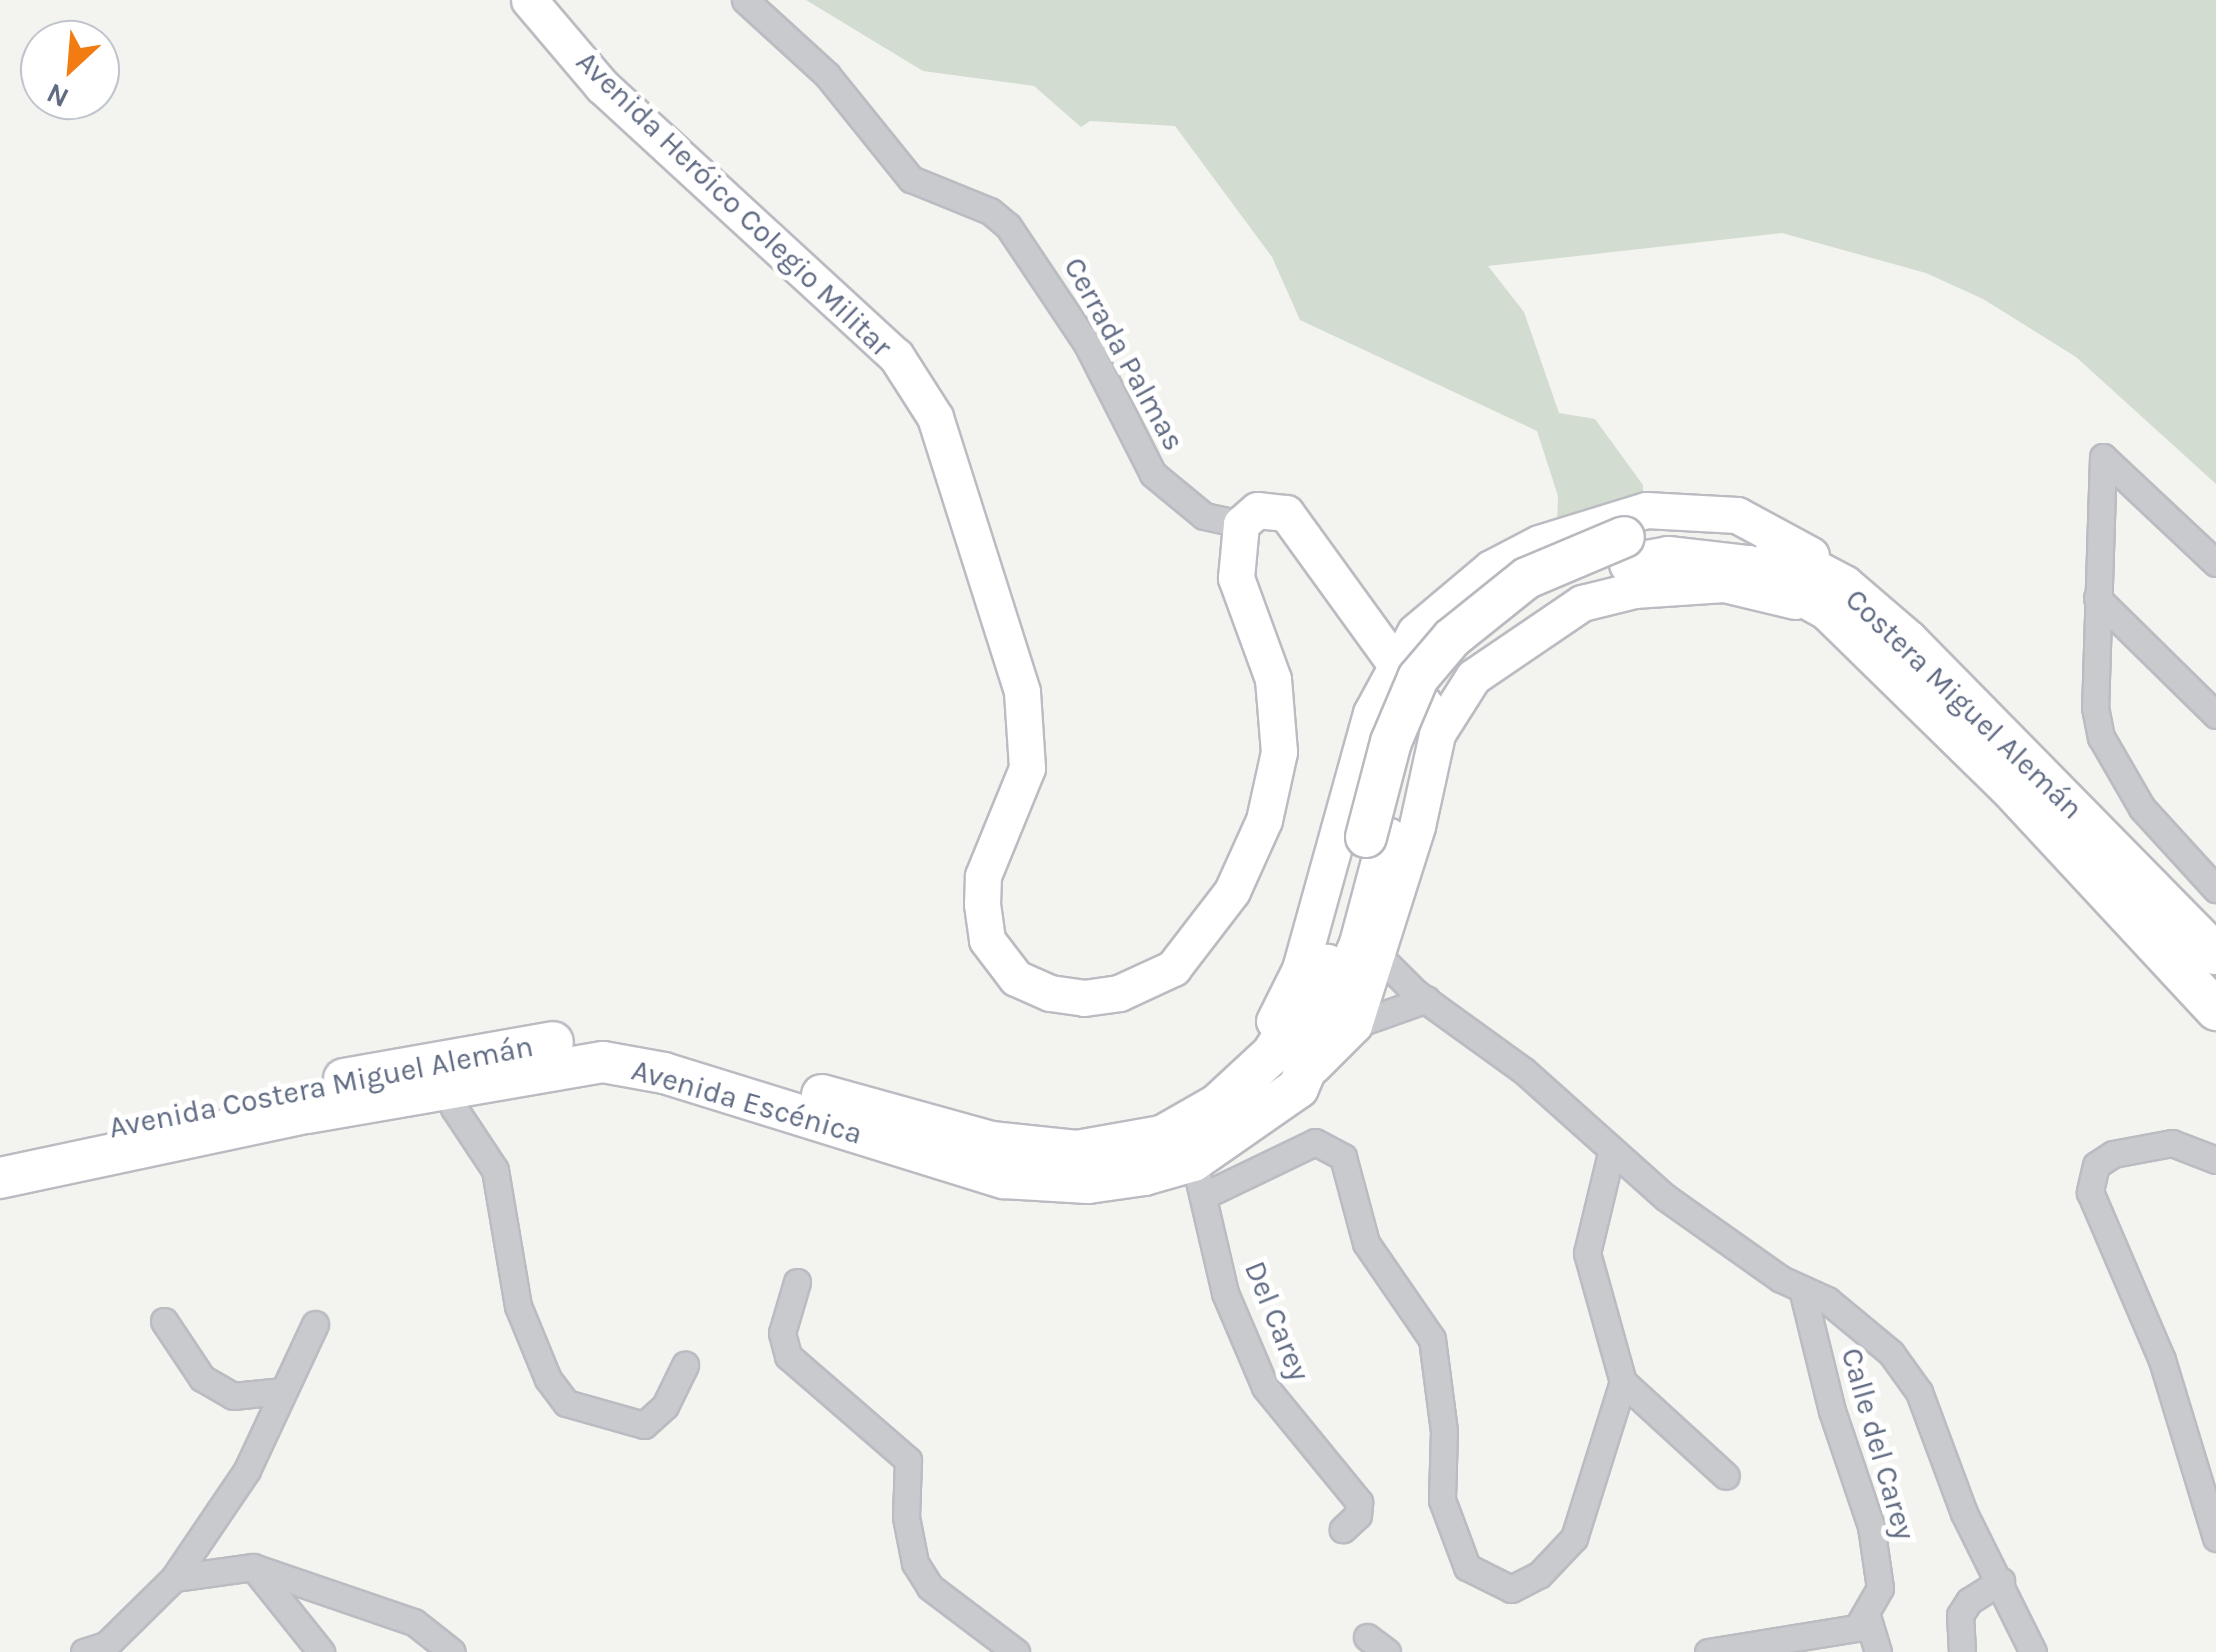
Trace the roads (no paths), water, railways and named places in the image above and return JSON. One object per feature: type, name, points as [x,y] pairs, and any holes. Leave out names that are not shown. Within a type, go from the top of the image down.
[{"type":"main road","name":"Avenida Heróico Colegio Militar","points":[[529,0],[602,86],[896,356],[935,416],[1022,692],[1027,768],[983,876],[987,940],[1016,978],[1050,993],[1084,998],[1119,992],[1173,968],[1232,891],[1258,834],[1273,788],[1280,709],[1236,578],[1240,524]]},
{"type":"main road","points":[[1240,524],[1257,510],[1286,513],[1440,726]]},
{"type":"main road","points":[[1237,1102],[1300,969],[1366,731],[1393,665],[1415,632],[1490,568],[1590,522],[1646,510],[1737,514],[1808,552],[1836,598]]},
{"type":"main road","name":"Costera Miguel Alemán","points":[[1237,1102],[1298,1088],[1312,1066],[1360,944],[1390,742],[1418,678],[1452,638],[1527,578],[1627,551],[1670,530],[1721,534],[1796,558],[2128,913]]},
{"type":"main road","points":[[1312,1066],[1354,1026],[1378,955],[1440,726],[1472,677],[1582,603],[1634,590],[1724,584],[1836,598]]},
{"type":"main road","name":"Costera Miguel Alemán","points":[[1836,598],[2008,738],[2216,958]]},
{"type":"main road","name":"Costera Miguel Alemán","points":[[1237,1102],[1310,1001],[1377,838]]},
{"type":"main road","points":[[2128,913],[2216,958]]},
{"type":"main road","points":[[2128,913],[2216,1010]]},
{"type":"main road","name":"Avenida Costera Miguel Alemán","points":[[0,1150],[472,1052],[594,1037],[677,1048],[991,1142],[1077,1151],[1162,1136],[1237,1102]]},
{"type":"main road","name":"Avenida Escénica","points":[[0,1178],[452,1086],[603,1062],[682,1078],[1004,1178],[1088,1183],[1198,1179],[1237,1102]]},
{"type":"street","name":"Cerrada Palmas","points":[[744,0],[827,74],[911,179],[990,211],[1008,226],[1087,344],[1153,474],[1204,516],[1240,524]]},
{"type":"street","points":[[2216,562],[2103,456],[2096,598],[2101,737],[2142,808],[2216,889]]},
{"type":"street","points":[[2096,598],[2216,715]]},
{"type":"street","points":[[1427,1000],[1397,955],[1397,940],[1449,764],[1440,726]]},
{"type":"street","points":[[1378,955],[1427,1000],[1524,1071],[1611,1153],[1802,1289],[1846,1314],[1890,1354],[1920,1392],[1964,1513],[2033,1652]]},
{"type":"street","points":[[1354,1026],[1427,1000]]},
{"type":"street","points":[[452,1086],[454,1108],[495,1170],[518,1306],[548,1379],[566,1402],[644,1425],[665,1406],[685,1365]]},
{"type":"street","points":[[1198,1179],[1315,1142],[1343,1157],[1366,1243],[1432,1340],[1444,1430],[1442,1500],[1467,1568],[1511,1590],[1539,1575],[1574,1538],[1623,1382]]},
{"type":"street","points":[[2216,1160],[2172,1143],[2113,1154],[2096,1165],[2090,1192],[2207,1462],[2216,1538]]},
{"type":"street","points":[[1611,1153],[1587,1253],[1623,1382],[1726,1476]]},
{"type":"street","name":"Del Carey","points":[[1198,1179],[1224,1293],[1264,1387],[1359,1502],[1358,1515],[1343,1529]]},
{"type":"street","points":[[797,1282],[782,1333],[788,1356],[908,1460],[906,1517],[915,1563],[930,1586],[1016,1652]]},
{"type":"street","name":"Calle del Carey","points":[[1802,1289],[1879,1564],[1880,1588],[1866,1616]]},
{"type":"street","points":[[164,1321],[202,1378],[232,1396],[281,1391]]},
{"type":"street","points":[[84,1652],[106,1645],[174,1578],[247,1470],[315,1324]]},
{"type":"street","points":[[174,1578],[253,1568],[414,1622],[452,1652]]},
{"type":"street","points":[[253,1568],[321,1652]]},
{"type":"street","points":[[1962,1652],[1960,1616],[2001,1581]]},
{"type":"street","points":[[1708,1652],[1753,1641],[1826,1637],[1857,1628],[1866,1616]]},
{"type":"street","points":[[1866,1616],[1878,1652]]}]
